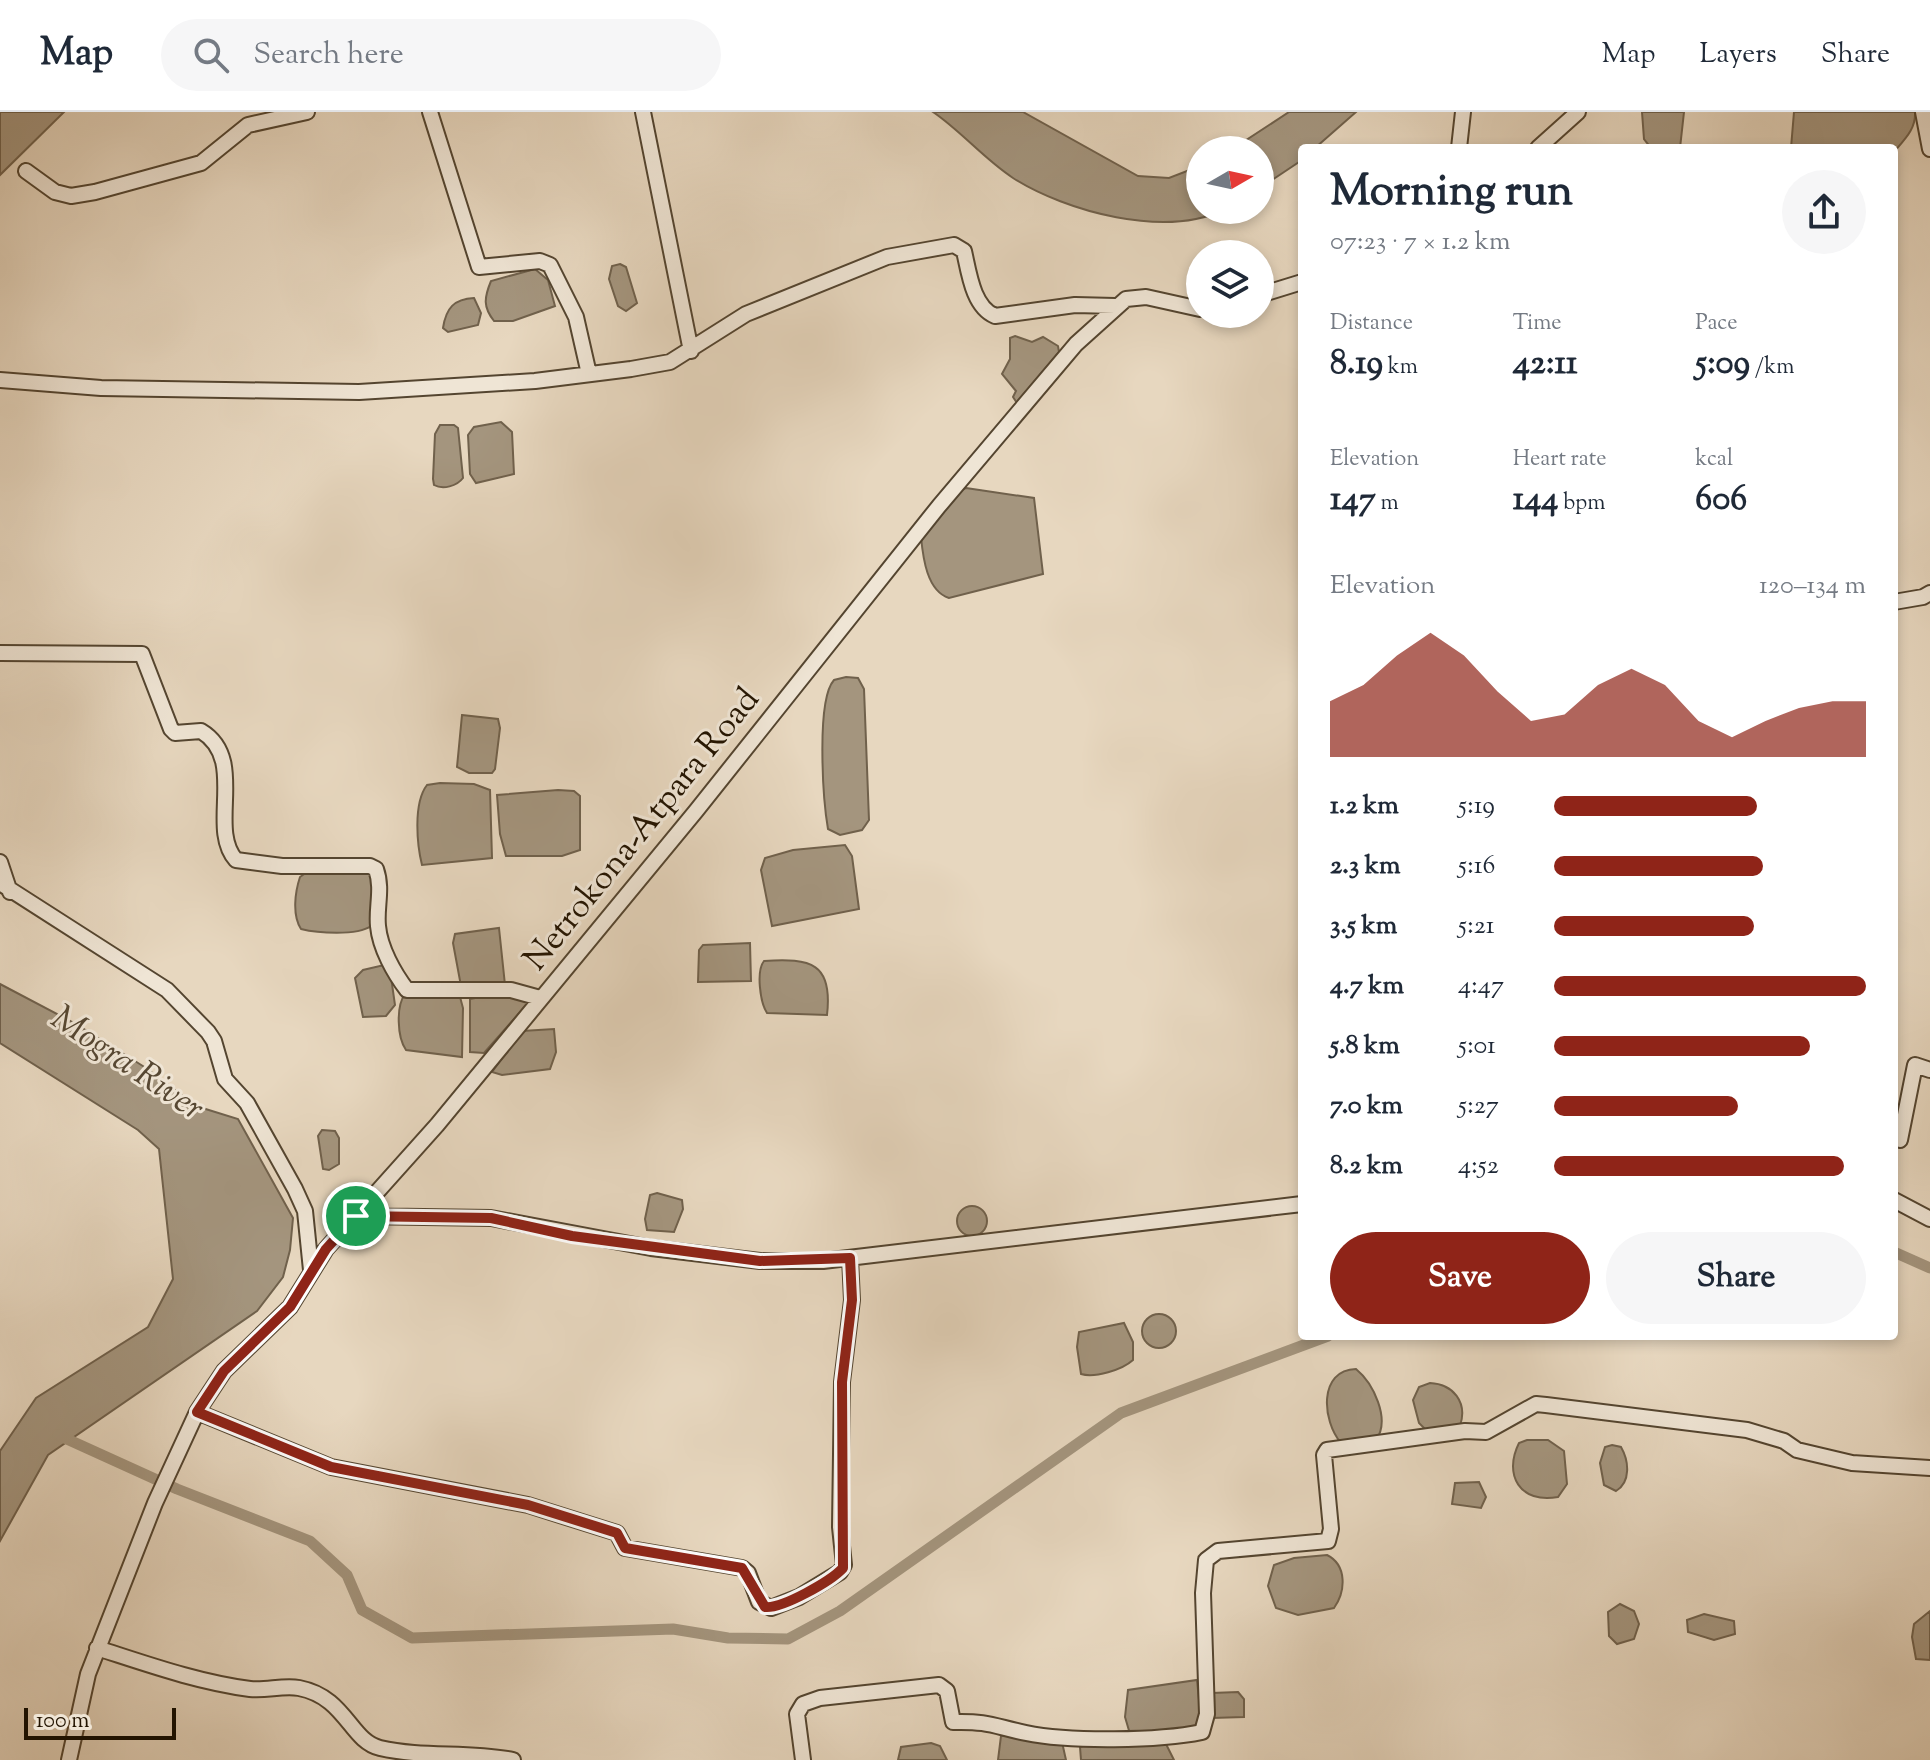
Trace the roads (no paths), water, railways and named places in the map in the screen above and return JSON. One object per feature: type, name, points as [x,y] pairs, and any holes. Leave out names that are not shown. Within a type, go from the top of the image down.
[{"type":"street","points":[[26,171],[55,192],[71,196],[95,192],[201,163],[255,122],[307,112]]},
{"type":"street","points":[[430,112],[479,267],[540,261],[550,265],[576,317],[589,374]]},
{"type":"street","points":[[643,112],[691,351]]},
{"type":"street","points":[[1460,144],[1463,112]]},
{"type":"street","points":[[1542,144],[1578,112]]},
{"type":"street","points":[[1923,112],[1930,149]]},
{"type":"street","points":[[0,380],[101,388],[359,392],[535,381],[589,374],[670,362],[746,314],[887,257],[954,245],[964,251],[977,297],[985,311],[995,316],[1075,305],[1115,306],[1126,299],[1146,297],[1186,306]]},
{"type":"street","points":[[1274,291],[1298,283]]},
{"type":"street","name":"Netrokona-Atpara Road","points":[[69,1760],[97,1648],[170,1466],[197,1412],[224,1371],[290,1307],[311,1271],[437,1125],[696,811],[1015,413],[1115,306]]},
{"type":"street","points":[[1898,601],[1930,593]]},
{"type":"street","points":[[0,653],[142,654],[171,729],[175,733],[201,731],[214,741],[225,773],[225,819],[231,855],[236,860],[282,866],[370,866],[376,869],[379,881],[378,926],[386,954],[407,990],[511,990],[540,998]]},
{"type":"street","points":[[0,862],[5,888],[167,990],[208,1032],[225,1079],[247,1103],[305,1211],[311,1271]]},
{"type":"street","points":[[1900,1140],[1915,1065],[1930,1070]]},
{"type":"street","points":[[1898,1202],[1930,1219]]},
{"type":"street","points":[[356,1216],[491,1218],[572,1236],[760,1261],[850,1258],[1298,1204]]},
{"type":"street","points":[[197,1412],[331,1467],[528,1505],[617,1533],[625,1548],[742,1568],[748,1573],[759,1602],[771,1608],[799,1597],[840,1572],[844,1565],[840,1527],[842,1382],[852,1300],[850,1258]]},
{"type":"street","points":[[803,1760],[797,1714],[803,1704],[939,1685],[947,1691],[953,1722],[977,1719],[1028,1733],[1074,1737],[1148,1737],[1202,1732],[1207,1723],[1203,1593],[1206,1560],[1218,1551],[1328,1541],[1331,1529],[1325,1451],[1465,1431],[1486,1432],[1536,1404],[1747,1430],[1784,1441],[1797,1450],[1852,1463],[1930,1468]]},
{"type":"street","points":[[97,1648],[190,1678],[253,1690],[300,1688],[320,1695],[344,1713],[356,1732],[379,1748],[513,1760]]},
{"type":"water","points":[[0,112],[64,112],[0,175]]},
{"type":"water","points":[[933,112],[1023,112],[1138,176],[1169,178],[1186,171],[1186,220],[1145,221],[1116,217],[1060,201],[1013,178]]},
{"type":"water","points":[[1289,112],[1356,112],[1320,144],[1298,144],[1298,163],[1274,179],[1274,136],[1252,136]]},
{"type":"water","points":[[1642,112],[1684,112],[1680,144],[1648,144],[1644,139]]},
{"type":"water","points":[[1794,112],[1915,112],[1912,129],[1898,147],[1898,144],[1791,144]]},
{"type":"water","points":[[620,264],[626,267],[637,303],[626,311],[618,306],[609,279],[612,266]]},
{"type":"water","points":[[535,269],[548,280],[555,306],[513,321],[494,321],[486,302],[491,281]]},
{"type":"water","points":[[474,298],[481,313],[478,325],[448,332],[443,328],[452,306],[461,300]]},
{"type":"water","points":[[1015,336],[1032,342],[1043,337],[1058,346],[1059,352],[1017,403],[1013,397],[1016,391],[1002,374],[1010,359],[1010,338]]},
{"type":"water","points":[[501,422],[512,432],[514,474],[476,483],[470,474],[468,435],[474,427]]},
{"type":"water","points":[[440,425],[458,428],[463,478],[446,487],[434,485],[433,479],[435,434]]},
{"type":"water","points":[[966,488],[1034,498],[1043,574],[949,598],[936,588],[928,573],[921,537],[958,491]]},
{"type":"water","points":[[858,678],[864,689],[869,820],[862,830],[840,835],[828,829],[823,728],[828,691],[834,680]]},
{"type":"water","points":[[462,715],[498,719],[500,728],[492,773],[469,773],[457,767]]},
{"type":"water","points":[[474,784],[490,790],[492,858],[422,865],[418,836],[420,802],[427,785]]},
{"type":"water","points":[[574,791],[580,796],[580,850],[562,856],[506,856],[500,834],[497,795]]},
{"type":"water","points":[[845,845],[852,856],[859,909],[772,926],[761,870],[765,858],[793,850]]},
{"type":"water","points":[[307,872],[374,873],[371,926],[347,932],[301,929],[296,917],[296,896],[300,877]]},
{"type":"water","points":[[499,928],[505,985],[461,986],[453,943],[455,934]]},
{"type":"water","points":[[750,943],[751,981],[698,982],[699,950],[703,945]]},
{"type":"water","points":[[764,961],[795,961],[815,967],[826,984],[827,1015],[767,1013],[760,987]]},
{"type":"water","points":[[384,965],[390,970],[395,1005],[386,1016],[363,1017],[355,978],[363,970]]},
{"type":"water","name":"Mogra River","points":[[0,984],[76,1024],[146,1068],[196,1106],[238,1119],[293,1218],[283,1277],[257,1311],[48,1455],[0,1541],[0,1451],[36,1398],[148,1327],[173,1279],[159,1149],[138,1130],[0,1043]]},
{"type":"water","points":[[502,993],[529,1002],[484,1053],[470,1052],[470,999]]},
{"type":"water","points":[[405,994],[460,997],[463,1008],[462,1057],[406,1050],[399,1022]]},
{"type":"water","points":[[554,1029],[556,1052],[550,1069],[502,1075],[492,1072],[522,1031]]},
{"type":"water","points":[[322,1130],[335,1131],[339,1138],[339,1164],[329,1170],[323,1169],[318,1136]]},
{"type":"water","points":[[657,1193],[682,1200],[683,1209],[674,1232],[647,1230],[645,1219],[650,1195]]},
{"type":"water","points":[[972,1206],[978,1207],[986,1215],[986,1227],[978,1235],[972,1236],[966,1235],[958,1227],[957,1221],[958,1215],[966,1207]]},
{"type":"water","points":[[1159,1314],[1171,1319],[1176,1331],[1171,1343],[1159,1348],[1147,1343],[1142,1331],[1147,1319]]},
{"type":"water","points":[[1124,1323],[1133,1342],[1133,1360],[1108,1372],[1081,1374],[1077,1347],[1079,1332]]},
{"type":"water","points":[[1356,1369],[1374,1392],[1382,1422],[1376,1440],[1341,1443],[1330,1422],[1327,1398],[1335,1378]]},
{"type":"water","points":[[1430,1383],[1446,1387],[1457,1396],[1462,1409],[1460,1426],[1427,1431],[1419,1423],[1413,1400],[1419,1387]]},
{"type":"water","points":[[1548,1440],[1564,1451],[1567,1484],[1558,1497],[1534,1496],[1518,1485],[1513,1466],[1515,1455],[1519,1443]]},
{"type":"water","points":[[1605,1447],[1621,1447],[1627,1465],[1624,1482],[1616,1491],[1604,1485],[1600,1463]]},
{"type":"water","points":[[1479,1482],[1486,1497],[1481,1508],[1452,1504],[1455,1483]]},
{"type":"water","points":[[1327,1555],[1338,1565],[1342,1579],[1341,1594],[1334,1608],[1298,1615],[1276,1608],[1268,1586],[1274,1565],[1294,1558]]},
{"type":"water","points":[[1620,1604],[1634,1611],[1639,1624],[1634,1639],[1617,1644],[1609,1636],[1608,1612]]},
{"type":"water","points":[[1930,1611],[1930,1660],[1916,1659],[1912,1637],[1914,1624]]},
{"type":"water","points":[[1704,1614],[1734,1621],[1735,1634],[1714,1640],[1688,1632],[1687,1620]]},
{"type":"water","points":[[1197,1680],[1202,1730],[1130,1734],[1125,1717],[1128,1690]]},
{"type":"water","points":[[1238,1692],[1244,1699],[1244,1717],[1212,1718],[1212,1693]]},
{"type":"water","points":[[1010,1733],[1062,1742],[1066,1760],[998,1760],[1001,1736]]},
{"type":"water","points":[[931,1743],[940,1746],[947,1760],[898,1760],[901,1747]]},
{"type":"water","points":[[1090,1744],[1166,1744],[1174,1760],[1081,1760],[1080,1747]]},
{"type":"waterway","points":[[1898,1254],[1930,1268]]},
{"type":"waterway","points":[[58,1435],[177,1489],[310,1541],[347,1575],[362,1610],[412,1638],[673,1629],[728,1638],[788,1639],[840,1611],[1121,1413],[1317,1340]]}]
